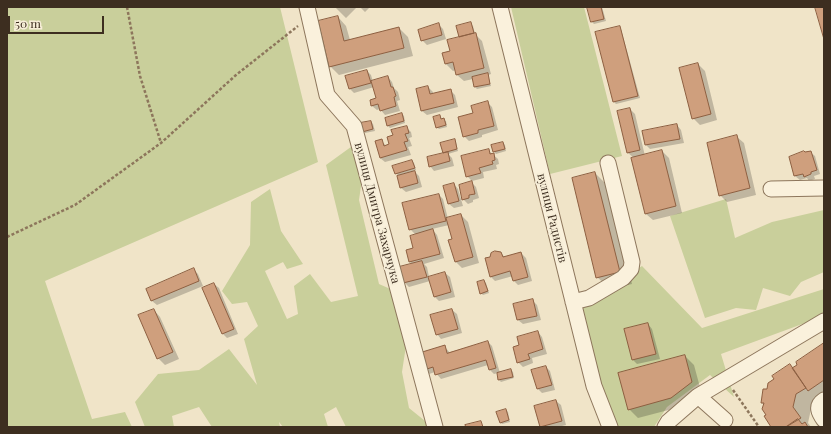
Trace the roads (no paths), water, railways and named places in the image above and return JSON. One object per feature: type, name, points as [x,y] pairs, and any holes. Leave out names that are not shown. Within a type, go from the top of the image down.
[{"type":"street","name":"вулиця Радистів","points":[[500,7],[594,386],[610,427]]},
{"type":"street","name":"вулиця Дмитра Захарчука","points":[[308,12],[327,95],[354,126],[435,427]]},
{"type":"street","points":[[573,302],[589,298],[623,278],[631,269],[632,262],[608,163]]},
{"type":"street","points":[[771,189],[824,188]]},
{"type":"street","points":[[665,427],[668,422],[698,396],[824,321]]},
{"type":"street","points":[[698,396],[725,420]]},
{"type":"street","points":[[824,400],[818,406],[819,413],[824,420]]}]
